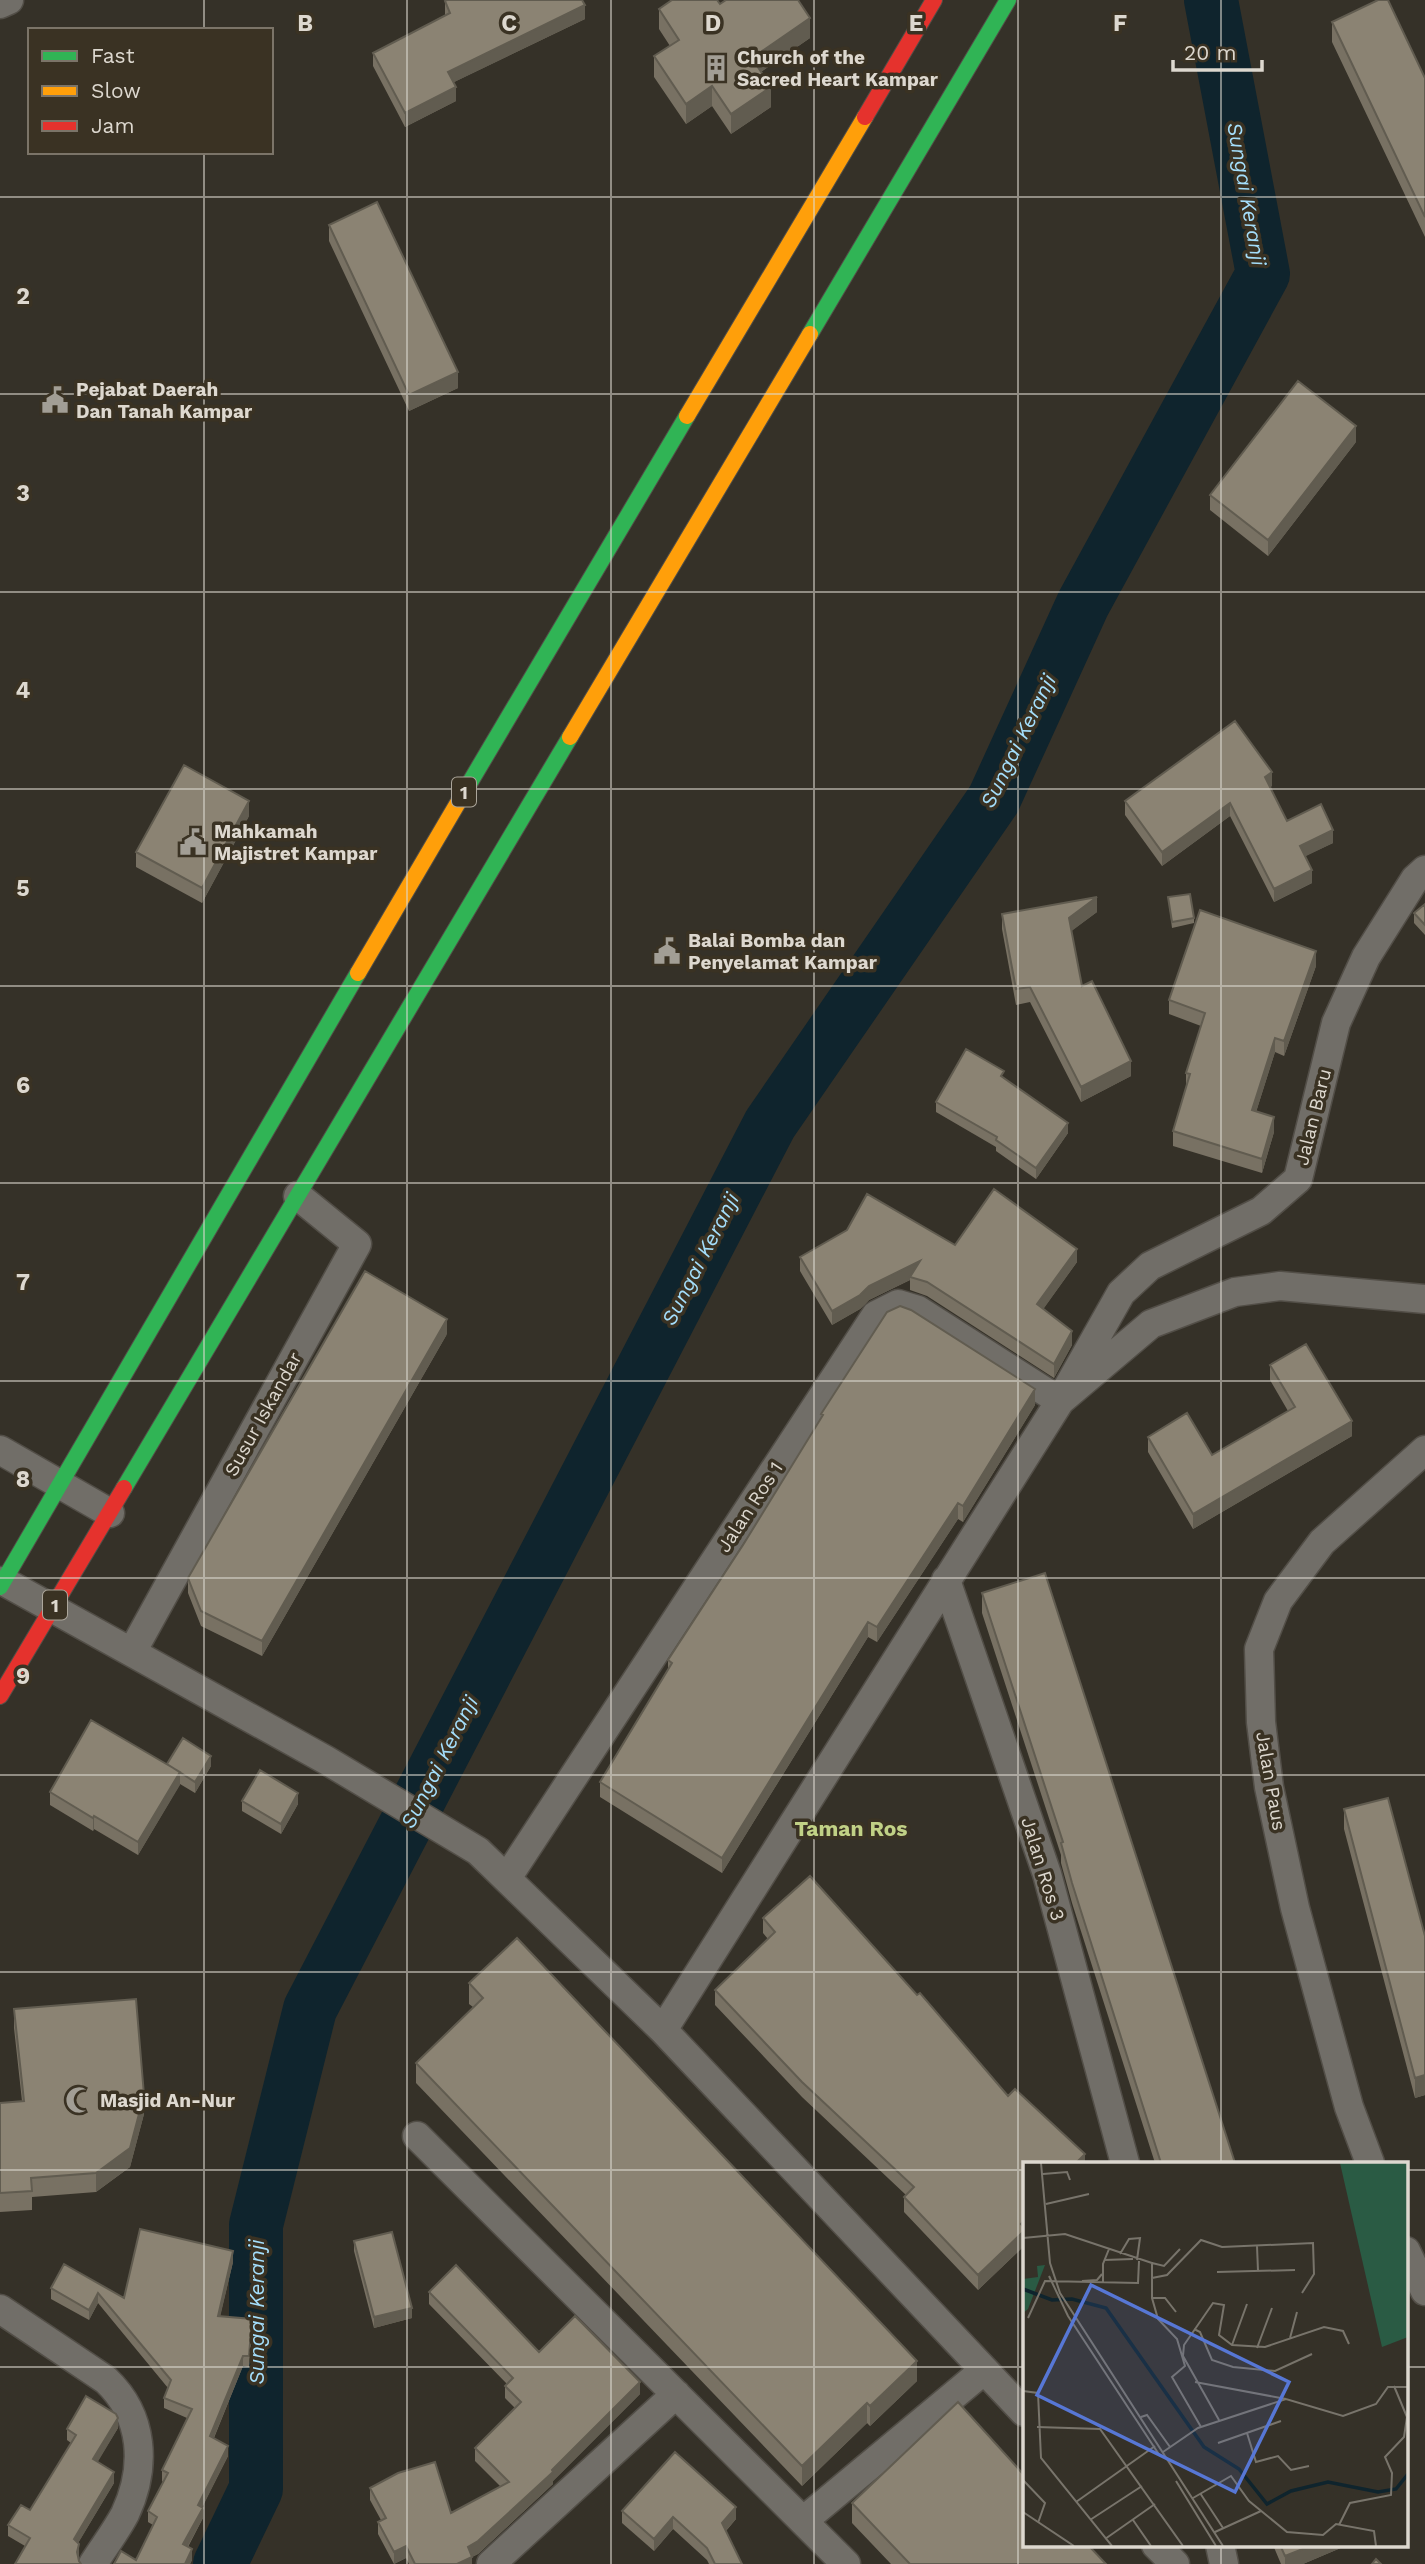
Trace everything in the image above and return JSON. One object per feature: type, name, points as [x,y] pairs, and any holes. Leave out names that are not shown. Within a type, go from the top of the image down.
[{"type":"highway","name":"1","points":[[2,1584],[496,737],[934,0]]},
{"type":"highway","name":"1","points":[[0,1696],[1008,0]]},
{"type":"street","points":[[0,4],[9,0]]},
{"type":"street","name":"Jalan Baru","points":[[1060,1401],[1121,1293],[1150,1266],[1261,1211],[1298,1178],[1336,1023],[1366,957],[1415,879],[1425,870]]},
{"type":"street","name":"Susur Iskandar","points":[[132,1651],[357,1244],[298,1196]]},
{"type":"street","points":[[663,2030],[1060,1401],[1151,1324],[1235,1292],[1280,1286],[1425,1299]]},
{"type":"street","name":"Jalan Ros 1","points":[[507,1878],[876,1315],[898,1304],[918,1310],[1060,1401]]},
{"type":"street","points":[[0,1450],[110,1513]]},
{"type":"street","name":"Jalan Paus","points":[[1370,2162],[1349,2107],[1295,1908],[1269,1787],[1261,1722],[1259,1649],[1278,1601],[1322,1542],[1425,1450]]},
{"type":"street","name":"Jalan Ros 3","points":[[946,1580],[1047,1874],[1125,2162]]},
{"type":"street","points":[[2,1584],[132,1651],[326,1760],[478,1851],[663,2030],[1023,2411]]},
{"type":"street","points":[[417,2136],[846,2564]]},
{"type":"street","points":[[1408,2255],[1425,2291]]},
{"type":"street","points":[[0,2309],[106,2380],[120,2393],[133,2422],[139,2440],[139,2473],[125,2514],[93,2564]]},
{"type":"street","points":[[803,2521],[983,2371]]},
{"type":"street","points":[[491,2564],[676,2394]]},
{"type":"street","points":[[1157,2546],[1175,2564]]},
{"type":"street","points":[[1220,2546],[1224,2564]]},
{"type":"building","points":[[582,0],[585,5],[448,72],[456,87],[405,113],[373,53],[450,13],[445,1]]},
{"type":"building","name":"Church of the Sacred Heart Kampar","points":[[672,0],[717,0],[720,4],[726,0],[798,0],[810,18],[752,58],[771,87],[731,114],[712,86],[686,104],[654,56],[679,40],[659,9]]},
{"type":"building","points":[[1378,0],[1388,0],[1425,78],[1425,217],[1332,22]]},
{"type":"building","points":[[377,202],[458,372],[409,395],[329,225]]},
{"type":"building","points":[[1298,381],[1356,426],[1268,540],[1210,495]]},
{"type":"building","points":[[1235,721],[1272,772],[1265,777],[1287,821],[1321,804],[1333,830],[1300,846],[1312,870],[1274,889],[1230,803],[1162,852],[1125,801]]},
{"type":"building","name":"Mahkamah Majistret Kampar","points":[[184,765],[249,801],[202,888],[136,852]]},
{"type":"building","points":[[1190,894],[1194,918],[1172,922],[1168,897]]},
{"type":"building","points":[[1097,897],[1069,918],[1082,986],[1092,981],[1131,1061],[1081,1087],[1030,987],[1016,989],[1002,914]]},
{"type":"building","points":[[1425,904],[1425,925],[1414,913]]},
{"type":"building","points":[[1200,910],[1316,951],[1284,1041],[1275,1038],[1252,1110],[1274,1117],[1262,1159],[1173,1131],[1190,1074],[1186,1073],[1205,1013],[1169,1000]]},
{"type":"building","points":[[966,1049],[1004,1071],[1001,1076],[1068,1123],[1036,1168],[996,1140],[997,1137],[936,1102]]},
{"type":"building","points":[[994,1189],[1077,1249],[1037,1304],[1072,1331],[1054,1364],[927,1282],[910,1277],[920,1261],[869,1286],[860,1295],[832,1311],[800,1257],[847,1230],[867,1194],[955,1245]]},
{"type":"building","points":[[365,1271],[447,1319],[262,1641],[201,1611],[188,1578]]},
{"type":"building","points":[[900,1306],[911,1310],[1035,1389],[963,1506],[958,1503],[877,1627],[868,1622],[722,1858],[600,1782],[672,1663],[668,1660],[743,1545],[823,1415],[821,1414],[887,1312]]},
{"type":"building","points":[[1306,1344],[1352,1421],[1193,1514],[1148,1437],[1187,1413],[1212,1455],[1295,1407],[1270,1365]]},
{"type":"building","points":[[1045,1573],[1235,2162],[1161,2162],[1072,1883],[1061,1843],[1063,1842],[982,1593]]},
{"type":"building","points":[[91,1720],[180,1772],[138,1842],[50,1792]]},
{"type":"building","points":[[183,1738],[211,1756],[195,1782],[167,1764]]},
{"type":"building","points":[[260,1770],[298,1793],[281,1824],[242,1801]]},
{"type":"building","points":[[1388,1798],[1425,1936],[1425,2075],[1415,2078],[1344,1809]]},
{"type":"building","points":[[810,1876],[917,1995],[920,1993],[1008,2096],[1015,2089],[1085,2154],[1077,2162],[1023,2162],[1023,2232],[978,2275],[904,2197],[914,2187],[802,2082],[715,1990],[775,1932],[763,1918]]},
{"type":"building","points":[[517,1938],[917,2361],[870,2406],[867,2403],[802,2466],[416,2063],[483,1998],[469,1983]]},
{"type":"building","points":[[136,1999],[144,2095],[130,2148],[96,2173],[31,2178],[32,2191],[0,2193],[0,2103],[24,2101],[14,2009]]},
{"type":"building","points":[[140,2229],[233,2251],[218,2316],[252,2319],[249,2356],[243,2356],[210,2436],[228,2446],[198,2505],[203,2508],[183,2544],[192,2549],[185,2564],[114,2564],[121,2551],[136,2560],[157,2517],[148,2511],[168,2473],[162,2470],[192,2409],[164,2398],[171,2380],[98,2293],[89,2310],[51,2288],[64,2264],[124,2298]]},
{"type":"building","points":[[392,2232],[412,2308],[374,2317],[354,2241]]},
{"type":"building","points":[[456,2265],[539,2352],[575,2316],[640,2382],[552,2470],[553,2472],[478,2541],[468,2547],[472,2557],[457,2564],[415,2564],[406,2546],[394,2552],[378,2522],[386,2518],[370,2488],[398,2473],[435,2462],[451,2513],[509,2482],[475,2448],[521,2402],[505,2386],[513,2378],[429,2292]]},
{"type":"building","points":[[86,2396],[116,2414],[118,2418],[93,2459],[114,2472],[74,2539],[79,2544],[77,2552],[81,2564],[15,2564],[30,2538],[8,2525],[21,2505],[30,2510],[76,2435],[67,2429]]},
{"type":"building","points":[[958,2402],[1023,2474],[1023,2546],[1089,2546],[1106,2564],[910,2564],[852,2503]]},
{"type":"building","points":[[675,2452],[736,2507],[722,2523],[742,2564],[715,2564],[707,2548],[673,2517],[654,2539],[622,2511]]},
{"type":"building","points":[[1280,2546],[1310,2546],[1285,2556]]},
{"type":"waterway","name":"Sungai Keranji","points":[[220,2564],[256,2489],[256,2225],[310,2009],[770,1124],[994,799],[1083,604],[1263,274],[1211,0]]},
{"type":"traffic: fast","points":[[810,334],[1008,0]]},
{"type":"traffic: fast","points":[[466,789],[687,416]]},
{"type":"traffic: fast","points":[[124,1488],[570,737]]},
{"type":"traffic: fast","points":[[0,1587],[358,973]]},
{"type":"traffic: slow","points":[[687,416],[865,117]]},
{"type":"traffic: slow","points":[[570,737],[810,334]]},
{"type":"traffic: slow","points":[[358,973],[466,789]]},
{"type":"traffic: jam","points":[[865,117],[934,0]]},
{"type":"traffic: jam","points":[[0,1696],[124,1488]]},
{"type":"place","name":"Church of the Sacred Heart Kampar","points":[[716,68]]},
{"type":"place","name":"Pejabat Daerah Dan Tanah Kampar","points":[[55,400]]},
{"type":"place","name":"Mahkamah Majistret Kampar","points":[[193,842]]},
{"type":"place","name":"Balai Bomba dan Penyelamat Kampar","points":[[667,951]]},
{"type":"place","name":"Masjid An-Nur","points":[[79,2100]]},
{"type":"district","name":"Taman Ros","points":[[851,1828]]}]
